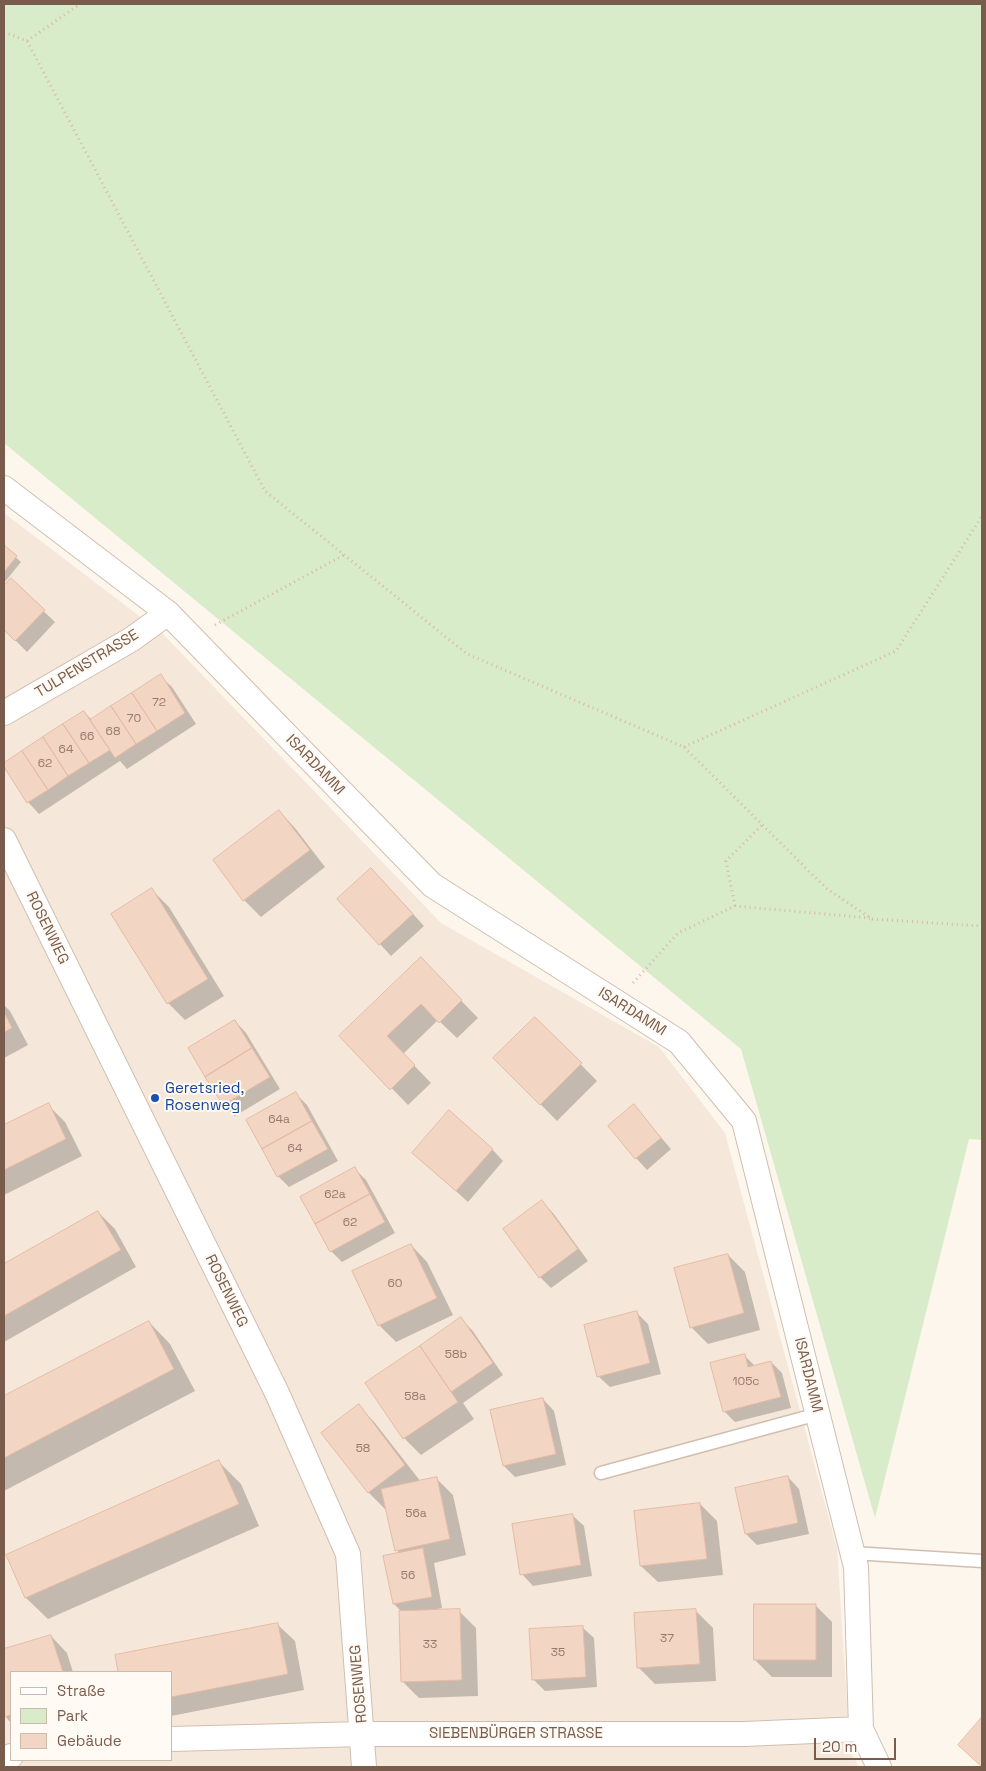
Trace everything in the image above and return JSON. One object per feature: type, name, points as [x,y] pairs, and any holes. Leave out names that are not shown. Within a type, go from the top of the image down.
[{"type":"street","name":"ISARDAMM","points":[[4,488],[168,613],[432,886],[679,1042],[744,1120],[856,1567],[861,1730],[879,1767]]},
{"type":"street","name":"TULPENSTRASSE","points":[[4,713],[132,639],[168,613]]},
{"type":"street","name":"ROSENWEG","points":[[4,840],[277,1393],[348,1554],[364,1767]]},
{"type":"street","name":"SIEBENBÜRGER STRASSE","points":[[172,1739],[363,1734],[744,1734],[861,1730]]},
{"type":"lane","points":[[600,1473],[818,1414]]},
{"type":"lane","points":[[853,1553],[982,1561]]},
{"type":"path","points":[[27,42],[80,4]]},
{"type":"path","points":[[4,32],[27,42],[265,491],[467,654],[684,747],[827,889],[872,919]]},
{"type":"path","points":[[684,747],[896,651],[982,516]]},
{"type":"path","points":[[192,638],[344,555]]},
{"type":"path","points":[[735,906],[726,861],[762,825]]},
{"type":"path","points":[[617,1003],[678,933],[735,906],[872,919],[982,926]]},
{"type":"shaded area","points":[[4,513],[163,634],[441,923],[659,1047],[725,1133],[837,1548],[850,1751],[859,1767],[4,1767]]},
{"type":"green space","points":[[4,4],[982,4],[982,1140],[969,1139],[875,1518],[741,1049],[4,443]]},
{"type":"building","points":[[4,545],[17,556],[4,572]]},
{"type":"building","points":[[11,578],[45,610],[15,641],[4,630],[4,586]]},
{"type":"building","points":[[161,674],[185,713],[157,731],[132,693]]},
{"type":"building","points":[[132,693],[157,731],[136,744],[111,706]]},
{"type":"building","points":[[111,706],[136,744],[115,758],[90,720]]},
{"type":"building","points":[[84,711],[110,750],[89,763],[63,724]]},
{"type":"building","points":[[63,724],[89,763],[68,776],[43,737]]},
{"type":"building","points":[[43,737],[68,776],[48,790],[22,751]]},
{"type":"building","points":[[22,751],[48,790],[27,803],[4,767],[4,763]]},
{"type":"building","points":[[279,810],[310,850],[243,901],[213,860]]},
{"type":"building","points":[[371,868],[413,914],[379,945],[337,899]]},
{"type":"building","points":[[152,888],[208,979],[167,1004],[111,914]]},
{"type":"building","points":[[421,957],[462,1000],[439,1023],[421,1004],[387,1036],[415,1065],[390,1090],[339,1036]]},
{"type":"building","points":[[4,1012],[12,1028],[4,1032]]},
{"type":"building","points":[[535,1017],[582,1063],[540,1105],[493,1058]]},
{"type":"building","points":[[235,1020],[252,1048],[205,1077],[188,1048]]},
{"type":"building","points":[[252,1048],[270,1077],[223,1105],[205,1077]]},
{"type":"building","points":[[296,1092],[312,1121],[262,1149],[246,1120]]},
{"type":"building","points":[[49,1103],[66,1139],[4,1170],[4,1125]]},
{"type":"building","points":[[634,1104],[661,1138],[635,1159],[608,1126]]},
{"type":"building","points":[[449,1110],[493,1149],[456,1191],[412,1153]]},
{"type":"building","points":[[312,1121],[328,1149],[277,1177],[262,1149]]},
{"type":"building","points":[[355,1167],[370,1194],[315,1224],[300,1197]]},
{"type":"building","points":[[370,1194],[385,1222],[330,1252],[315,1224]]},
{"type":"building","points":[[542,1200],[578,1249],[539,1278],[503,1229]]},
{"type":"building","points":[[98,1211],[121,1250],[4,1316],[4,1264]]},
{"type":"building","points":[[411,1244],[437,1298],[378,1326],[352,1271]]},
{"type":"building","points":[[728,1254],[744,1313],[690,1328],[674,1268]]},
{"type":"building","points":[[637,1311],[650,1363],[597,1377],[584,1325]]},
{"type":"building","points":[[461,1317],[493,1363],[451,1392],[420,1346]]},
{"type":"building","points":[[149,1321],[174,1369],[4,1458],[4,1396]]},
{"type":"building","points":[[420,1346],[458,1402],[403,1439],[365,1383]]},
{"type":"building","points":[[745,1354],[748,1367],[771,1361],[781,1397],[723,1412],[710,1363]]},
{"type":"building","points":[[543,1398],[556,1454],[503,1466],[490,1410]]},
{"type":"building","points":[[359,1404],[405,1465],[368,1493],[321,1433]]},
{"type":"building","points":[[219,1460],[239,1504],[25,1598],[6,1555]]},
{"type":"building","points":[[788,1476],[798,1523],[745,1534],[735,1488]]},
{"type":"building","points":[[437,1477],[450,1539],[395,1551],[381,1489]]},
{"type":"building","points":[[700,1503],[707,1559],[640,1566],[634,1511]]},
{"type":"building","points":[[573,1514],[581,1565],[520,1575],[512,1524]]},
{"type":"building","points":[[423,1548],[432,1597],[393,1604],[383,1556]]},
{"type":"building","points":[[754,1604],[816,1604],[816,1660],[754,1660]]},
{"type":"building","points":[[460,1609],[462,1680],[401,1682],[399,1611]]},
{"type":"building","points":[[696,1609],[700,1664],[637,1668],[634,1613]]},
{"type":"building","points":[[278,1623],[288,1674],[172,1697],[172,1671],[118,1671],[115,1655]]},
{"type":"building","points":[[583,1626],[586,1677],[532,1680],[529,1629]]},
{"type":"building","points":[[51,1635],[63,1671],[10,1671],[10,1715],[4,1717],[4,1649]]},
{"type":"building","points":[[982,1717],[982,1767],[958,1745]]},
{"type":"place","name":"Geretsried, Rosenweg","points":[[155,1098]]}]
